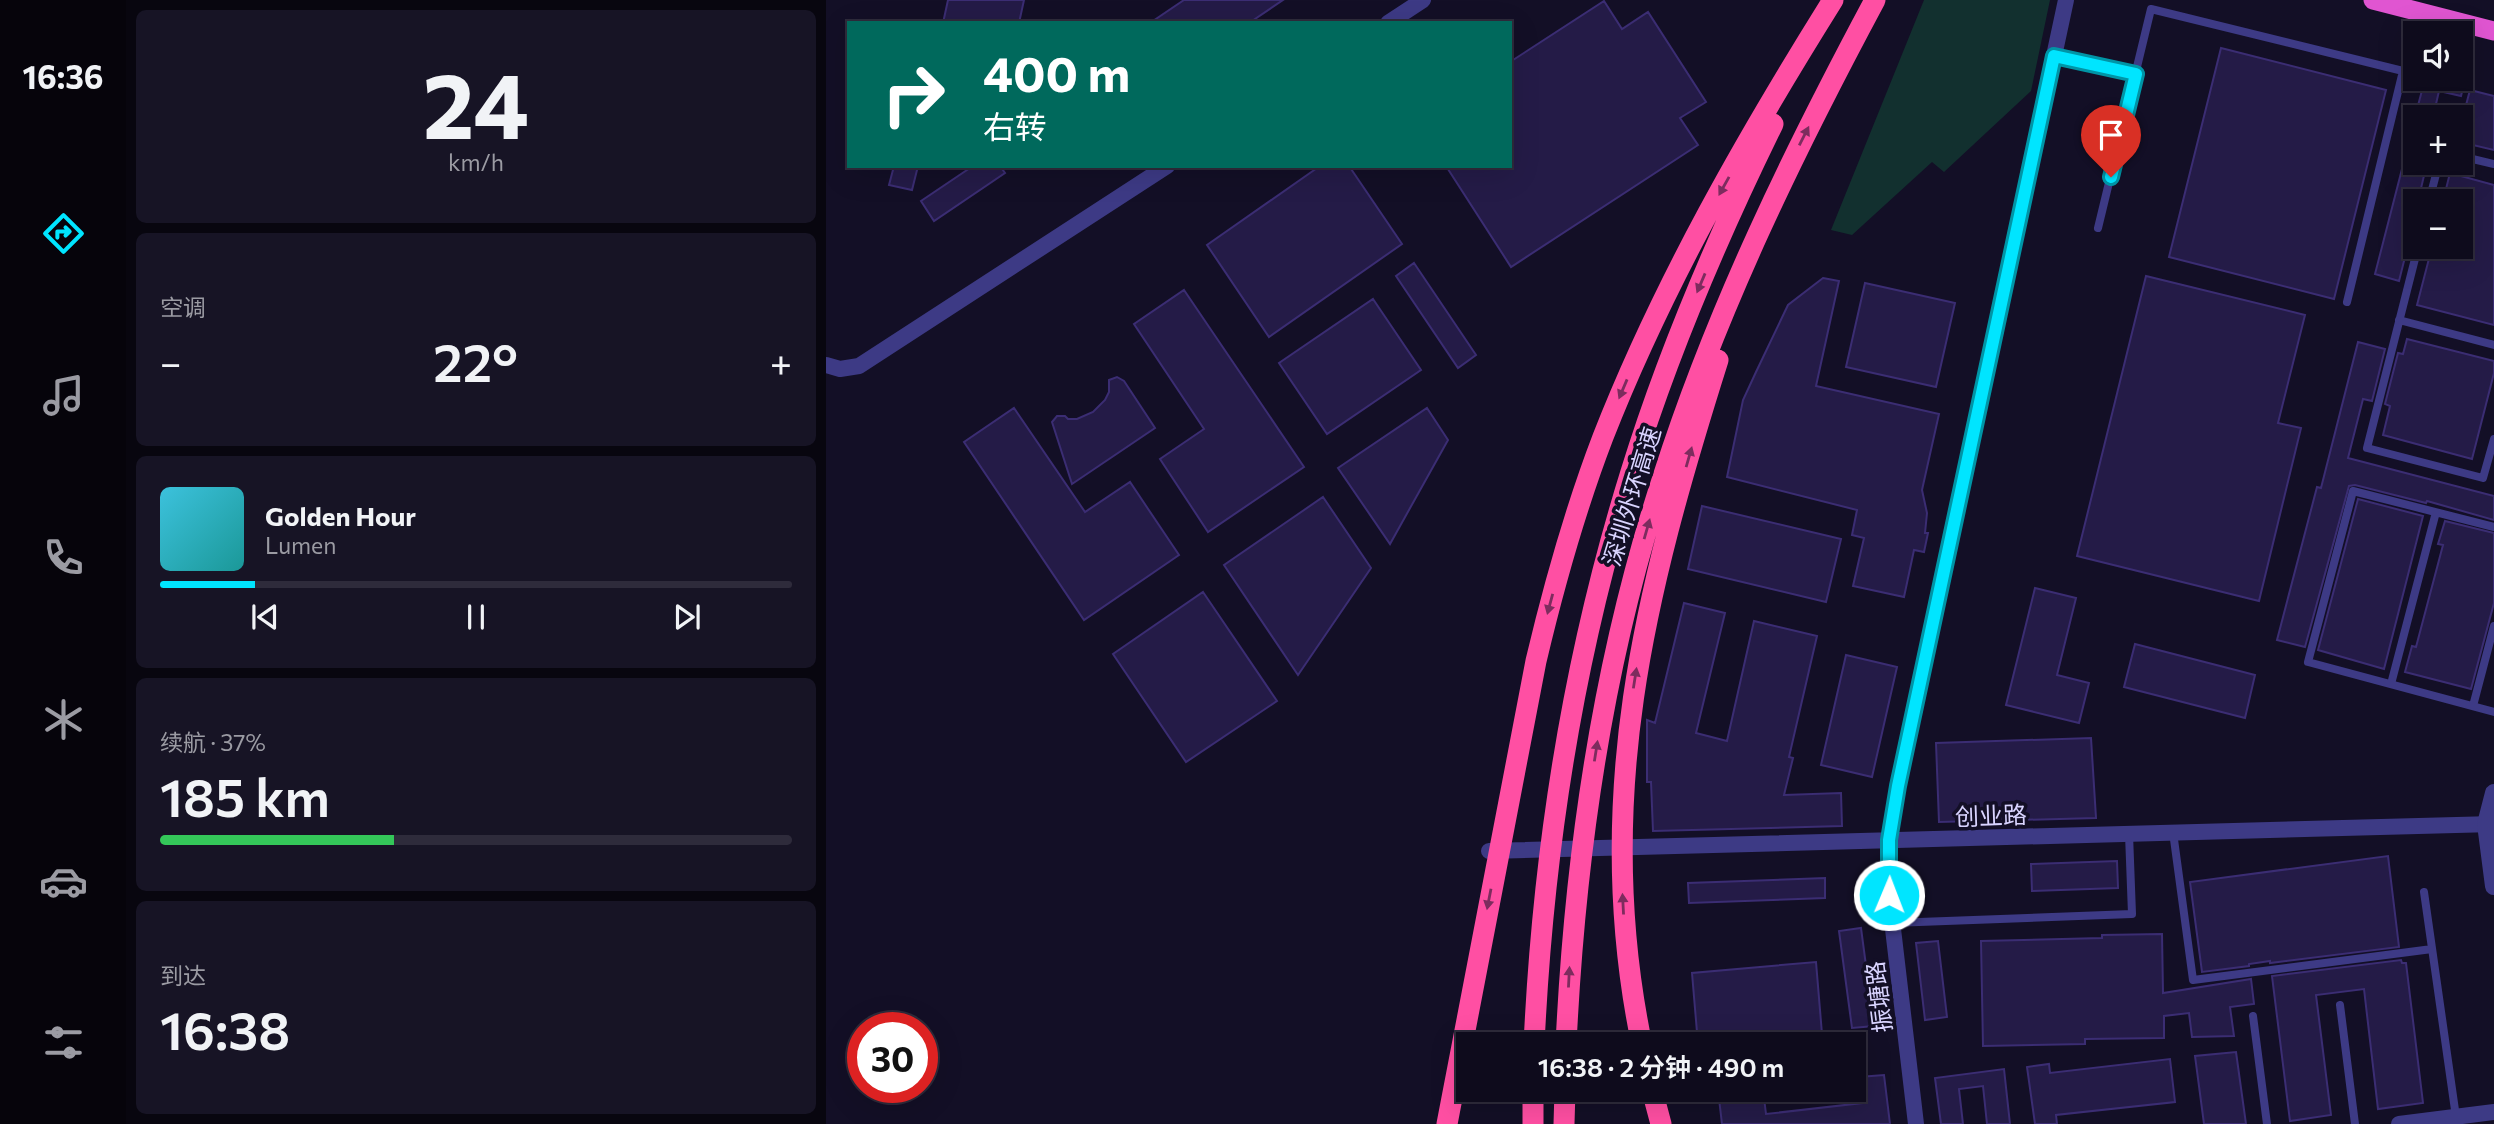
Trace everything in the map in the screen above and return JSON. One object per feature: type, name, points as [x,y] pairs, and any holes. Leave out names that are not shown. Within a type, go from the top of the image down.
[{"type":"highway","name":"深圳外环高速","points":[[1535,1032],[1543,901],[1556,803],[1582,657],[1618,517],[1647,423],[1700,285],[1759,154],[1834,0]]},
{"type":"highway","points":[[1447,1124],[1536,661],[1561,564],[1588,480],[1628,378],[1684,261],[1777,89],[1834,0]]},
{"type":"highway","name":"深圳外环高速","points":[[1567,1032],[1582,840],[1600,728],[1626,606],[1650,518],[1677,433],[1725,307],[1815,114],[1875,0]]},
{"type":"highway","points":[[2373,0],[2494,31]]},
{"type":"highway","points":[[1640,1032],[1629,963],[1622,887],[1622,799],[1632,700],[1650,602],[1672,517],[1761,226]]},
{"type":"highway","points":[[1532,1124],[1533,1102]]},
{"type":"highway","points":[[1564,1124],[1565,1102]]},
{"type":"highway","points":[[1655,1102],[1661,1124]]},
{"type":"street","points":[[1391,21],[1423,0]]},
{"type":"street","name":"振塘路","points":[[1916,1124],[1889,895],[1889,840],[2066,0]]},
{"type":"street","points":[[826,365],[840,369],[859,366],[1164,168]]},
{"type":"street","points":[[2494,793],[2490,824],[2494,886]]},
{"type":"street","name":"创业路","points":[[1489,851],[2490,824]]},
{"type":"street","points":[[2399,1124],[2436,1122],[2494,1112]]},
{"type":"lane","points":[[2098,228],[2151,9],[2403,71],[2347,302]]},
{"type":"lane","points":[[2054,56],[2136,74]]},
{"type":"lane","points":[[2473,159],[2494,164]]},
{"type":"lane","points":[[2415,259],[2367,447],[2483,478],[2494,439]]},
{"type":"lane","points":[[2399,320],[2494,345]]},
{"type":"lane","points":[[2494,527],[2353,491],[2308,662],[2494,712]]},
{"type":"lane","points":[[2391,684],[2436,512]]},
{"type":"lane","points":[[2473,706],[2494,626]]},
{"type":"lane","points":[[2173,832],[2193,980],[2432,949]]},
{"type":"lane","points":[[1892,923],[2132,914],[2129,834]]},
{"type":"lane","points":[[2424,892],[2456,1117]]},
{"type":"lane","points":[[2340,1005],[2355,1124]]},
{"type":"lane","points":[[2253,1016],[2267,1124]]},
{"type":"green space","points":[[1924,0],[2050,0],[2031,91],[1944,172],[1932,162],[1852,235],[1831,230]]},
{"type":"building","points":[[948,0],[1024,0],[1019,21],[943,21]]},
{"type":"building","points":[[1184,0],[1283,0],[1252,21],[1153,21]]},
{"type":"building","points":[[1604,1],[1622,29],[1648,12],[1706,102],[1680,118],[1698,145],[1511,267],[1447,168],[1512,168],[1512,61]]},
{"type":"building","points":[[2221,48],[2386,90],[2334,299],[2169,257]]},
{"type":"building","points":[[2422,91],[2439,91],[2436,105],[2418,105]]},
{"type":"building","points":[[2439,91],[2462,91],[2461,96]]},
{"type":"building","points":[[2470,91],[2494,96],[2494,150],[2473,145],[2473,105],[2466,105]]},
{"type":"building","points":[[2403,165],[2403,175],[2424,175],[2421,189],[2403,189],[2404,259],[2399,281],[2375,274]]},
{"type":"building","points":[[893,168],[918,168],[912,190],[889,185]]},
{"type":"building","points":[[970,168],[1001,168],[1005,173],[934,221],[921,201]]},
{"type":"building","points":[[1317,168],[1350,168],[1402,244],[1269,337],[1207,245]]},
{"type":"building","points":[[2450,175],[2494,185],[2494,325],[2417,305],[2429,259],[2473,259],[2473,189],[2446,189]]},
{"type":"building","points":[[1414,263],[1476,355],[1458,368],[1396,276]]},
{"type":"building","points":[[2146,276],[2305,315],[2278,423],[2301,428],[2259,601],[2077,556]]},
{"type":"building","points":[[1823,278],[1839,281],[1816,386],[1939,414],[1922,490],[1927,513],[1925,533],[1928,533],[1924,552],[1914,550],[1904,597],[1853,586],[1864,538],[1852,535],[1857,510],[1727,477],[1743,400],[1788,305]]},
{"type":"building","points":[[1865,283],[1955,303],[1936,387],[1846,367]]},
{"type":"building","points":[[1184,290],[1304,467],[1208,532],[1160,459],[1204,429],[1134,324]]},
{"type":"building","points":[[1373,299],[1421,370],[1327,434],[1279,363]]},
{"type":"building","points":[[2407,339],[2494,361],[2494,373],[2472,459],[2383,435],[2390,406],[2385,404],[2398,353],[2403,354]]},
{"type":"building","points":[[2358,342],[2385,349],[2372,401],[2363,399],[2348,458],[2494,496],[2494,520],[2427,501],[2426,503],[2355,485],[2349,486],[2305,647],[2277,640],[2317,487],[2321,488]]},
{"type":"building","points":[[1117,377],[1124,381],[1155,428],[1072,484],[1052,422],[1057,416],[1077,419],[1093,412],[1109,392],[1109,380]]},
{"type":"building","points":[[1014,408],[1085,512],[1130,482],[1179,555],[1084,620],[964,442]]},
{"type":"building","points":[[1427,408],[1448,440],[1390,544],[1338,468]]},
{"type":"building","points":[[1323,497],[1371,568],[1298,675],[1224,565]]},
{"type":"building","points":[[2358,499],[2423,516],[2384,669],[2318,650]]},
{"type":"building","points":[[1702,506],[1841,539],[1826,602],[1688,569]]},
{"type":"building","points":[[2445,521],[2494,533],[2494,603],[2471,689],[2405,672],[2412,646],[2416,647],[2443,545],[2438,544]]},
{"type":"building","points":[[2035,588],[2076,598],[2057,675],[2089,683],[2079,723],[2006,705]]},
{"type":"building","points":[[1203,592],[1277,701],[1186,762],[1113,654]]},
{"type":"building","points":[[1684,603],[1725,613],[1696,733],[1727,741],[1754,621],[1817,636],[1789,757],[1793,758],[1784,795],[1841,793],[1842,826],[1653,831],[1651,782],[1647,782],[1647,720],[1655,723]]},
{"type":"building","points":[[2135,644],[2255,675],[2245,718],[2124,687]]},
{"type":"building","points":[[1846,655],[1897,667],[1872,777],[1821,765]]},
{"type":"building","points":[[2091,738],[2096,818],[1939,822],[1936,743]]},
{"type":"building","points":[[2388,856],[2399,947],[2270,961],[2202,972],[2190,882]]},
{"type":"building","points":[[2117,861],[2118,888],[2032,891],[2031,864]]},
{"type":"building","points":[[1825,878],[1825,898],[1689,903],[1688,883]]},
{"type":"building","points":[[1861,928],[1874,1026],[1852,1028],[1839,931]]},
{"type":"building","points":[[2162,934],[2163,993],[2251,979],[2254,1004],[2230,1007],[2234,1036],[2192,1037],[2189,1013],[2164,1016],[2164,1038],[2085,1039],[2085,1044],[1983,1046],[1981,941]]},
{"type":"building","points":[[1938,941],[1947,1017],[1925,1020],[1916,943]]},
{"type":"building","points":[[2401,960],[2406,963],[2423,1103],[2378,1109],[2364,989],[2316,995],[2331,1115],[2290,1121],[2272,976]]},
{"type":"building","points":[[1816,962],[1822,1032],[1697,1032],[1692,973]]},
{"type":"building","points":[[2236,1052],[2246,1124],[2204,1124],[2195,1056]]},
{"type":"building","points":[[2170,1059],[2175,1102],[2056,1115],[2057,1124],[2035,1124],[2027,1067],[2049,1064],[2050,1073]]},
{"type":"building","points":[[2004,1069],[2010,1124],[1987,1124],[1983,1086],[1959,1089],[1963,1124],[1941,1124],[1935,1078]]},
{"type":"building","points":[[1884,1075],[1890,1124],[1722,1124],[1719,1102],[1764,1102],[1766,1114],[1866,1102],[1866,1076]]},
{"type":"route","points":[[1889,895],[1889,840],[1898,786],[2054,56],[2136,74],[2111,177]]}]
